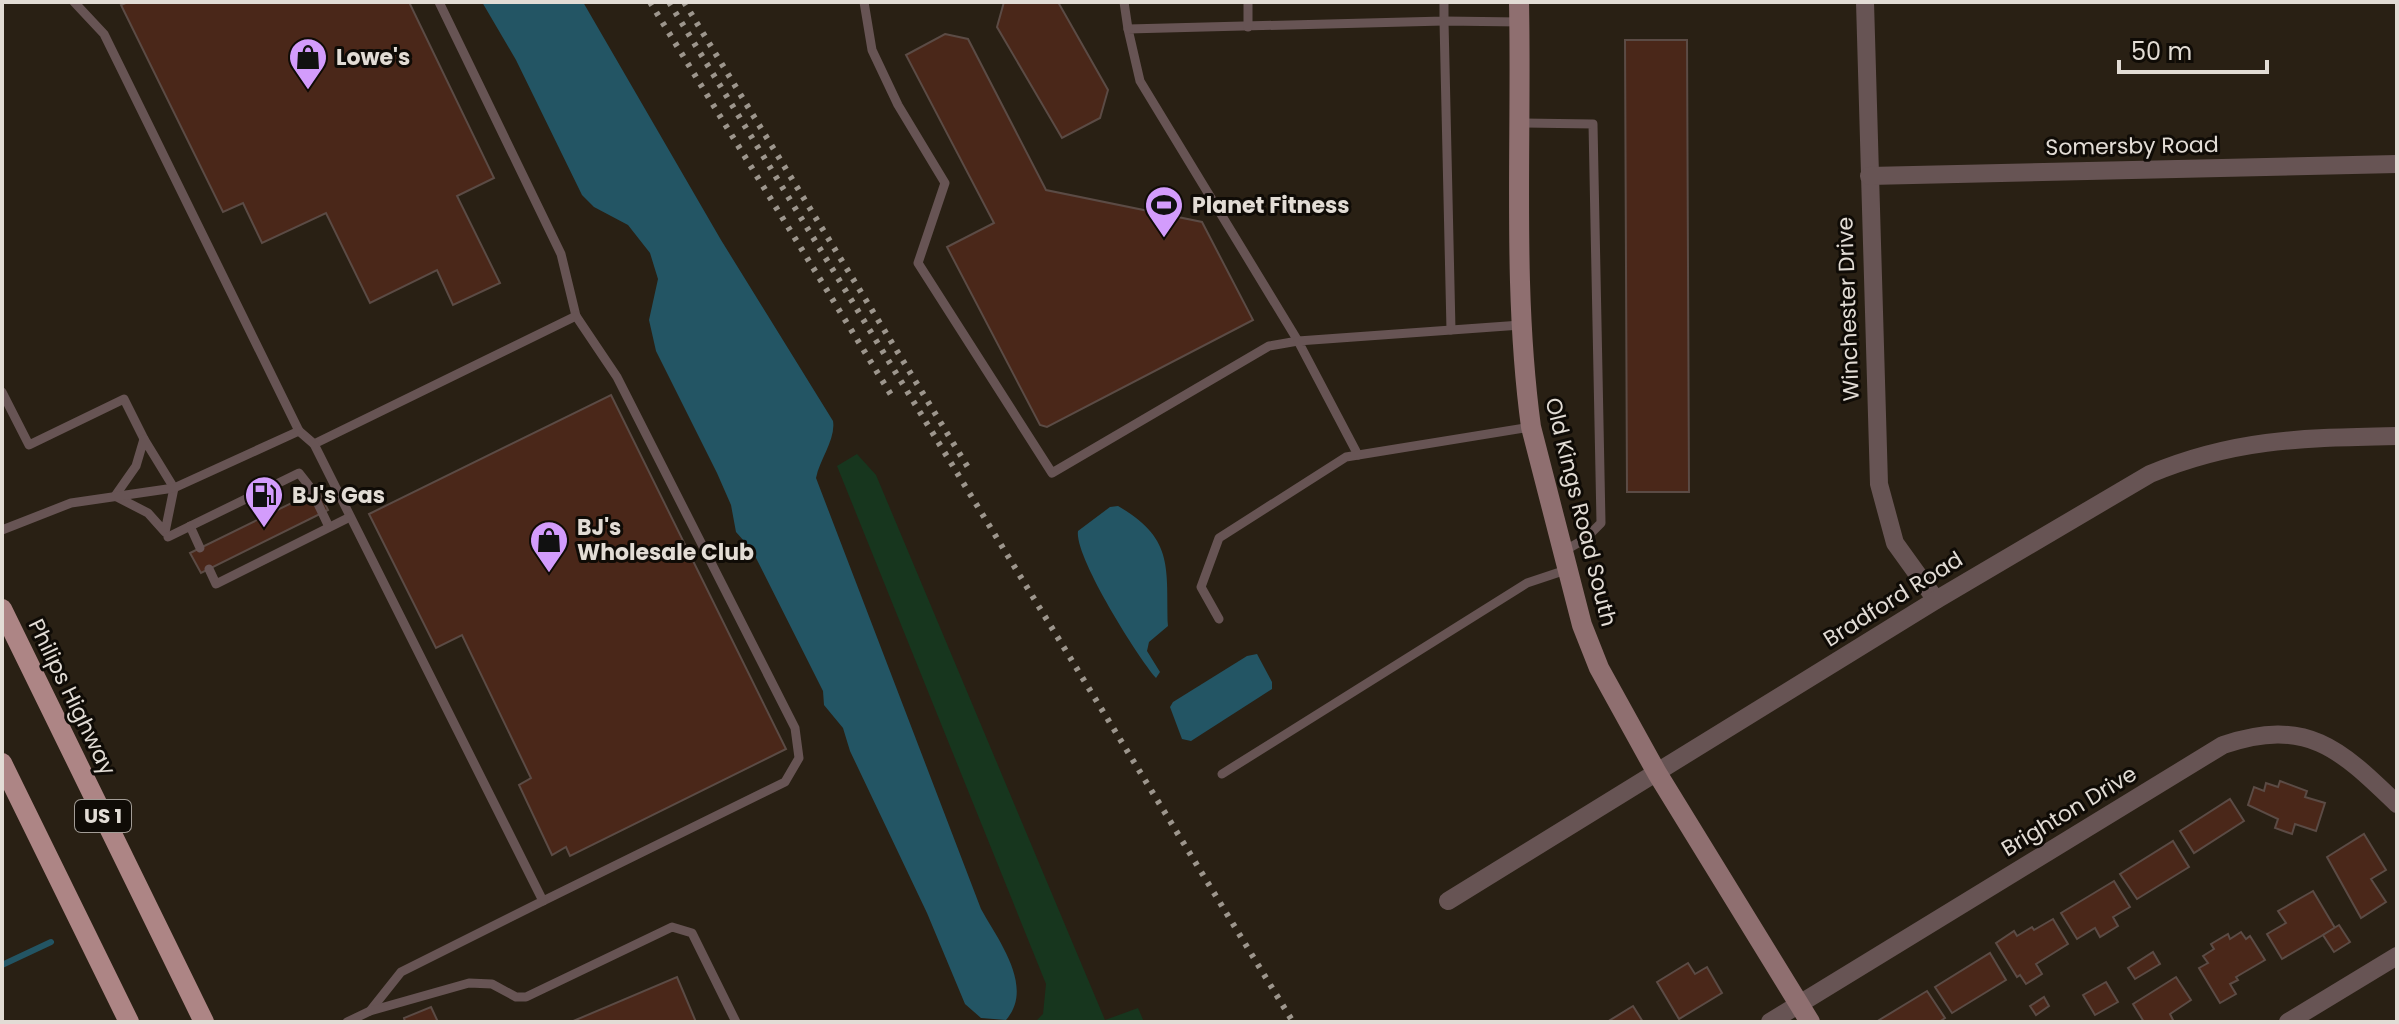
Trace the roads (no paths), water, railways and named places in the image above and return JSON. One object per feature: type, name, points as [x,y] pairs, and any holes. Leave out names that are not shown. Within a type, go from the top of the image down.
[{"type":"main road","name":"Philips Highway","points":[[2,609],[204,1022]]},
{"type":"main road","points":[[4,773],[129,1022]]},
{"type":"street","name":"Winchester Drive","points":[[1865,2],[1879,484],[1895,543],[1936,600]]},
{"type":"street","name":"Old Kings Road South","points":[[1519,12],[1524,325],[1531,427],[1564,561],[1599,668],[1657,773],[1804,1013]]},
{"type":"street","name":"Somersby Road","points":[[1869,176],[2397,164]]},
{"type":"street","name":"Bradford Road","points":[[1448,901],[2116,491],[2183,460],[2277,439],[2397,436]]},
{"type":"street","name":"Brighton Drive","points":[[1770,1022],[1804,1013],[2235,741],[2276,734],[2326,745],[2348,756],[2397,804]]},
{"type":"street","points":[[2288,1022],[2397,956]]},
{"type":"lane","points":[[74,2],[104,34],[299,431],[314,444],[543,901]]},
{"type":"lane","points":[[370,1011],[401,972],[785,782],[799,758],[795,728],[788,714],[617,377],[576,316],[561,254],[439,2]]},
{"type":"lane","points":[[864,2],[872,50],[898,105],[945,183],[918,263],[1052,473],[1269,346],[1298,341],[1524,325]]},
{"type":"lane","points":[[1124,2],[1140,81],[1298,341],[1358,455]]},
{"type":"lane","points":[[1248,2],[1248,27]]},
{"type":"lane","points":[[1444,2],[1451,330]]},
{"type":"lane","points":[[1128,29],[1444,21],[1519,12]]},
{"type":"lane","points":[[1222,774],[1564,561],[1601,523],[1593,124],[1520,123]]},
{"type":"lane","points":[[314,444],[576,316]]},
{"type":"lane","points":[[2,392],[29,445],[124,399],[174,488],[165,532],[148,513],[115,496]]},
{"type":"lane","points":[[1219,619],[1201,587],[1219,538],[1346,457],[1531,427]]},
{"type":"lane","points":[[2,530],[71,503],[174,488],[299,431]]},
{"type":"lane","points":[[115,496],[136,466],[144,439]]},
{"type":"lane","points":[[168,537],[299,473],[310,487],[329,527]]},
{"type":"lane","points":[[209,569],[216,584],[350,517]]},
{"type":"lane","points":[[190,526],[200,548]]},
{"type":"lane","points":[[347,1022],[370,1011],[469,983],[492,984],[516,997],[526,997],[672,927],[692,933],[736,1022]]},
{"type":"water","points":[[482,2],[583,2],[721,240],[833,421],[832,435],[816,478],[981,909],[1011,964],[1017,993],[1014,1007],[1006,1020],[981,1018],[965,1004],[927,913],[850,751],[843,728],[824,705],[823,691],[752,550],[736,532],[731,505],[717,473],[656,351],[649,320],[658,279],[650,253],[628,225],[594,207],[582,195],[516,60]]},
{"type":"water","points":[[1118,506],[1150,531],[1164,557],[1168,626],[1149,642],[1147,651],[1160,672],[1156,678],[1108,606],[1079,544],[1078,531],[1110,507]]},
{"type":"water","points":[[1257,654],[1272,682],[1272,689],[1191,741],[1182,739],[1170,707],[1173,702],[1247,656]]},
{"type":"waterway","points":[[2,965],[51,942]]},
{"type":"railway","points":[[650,2],[893,398]]},
{"type":"railway","points":[[669,2],[1293,1022]]},
{"type":"railway","points":[[684,2],[969,469]]},
{"type":"place","name":"Lowe's","points":[[308,91]]},
{"type":"place","name":"Planet Fitness","points":[[1164,239]]},
{"type":"place","name":"BJ's Gas","points":[[264,529]]},
{"type":"place","name":"BJ's Wholesale Club","points":[[549,574]]}]
